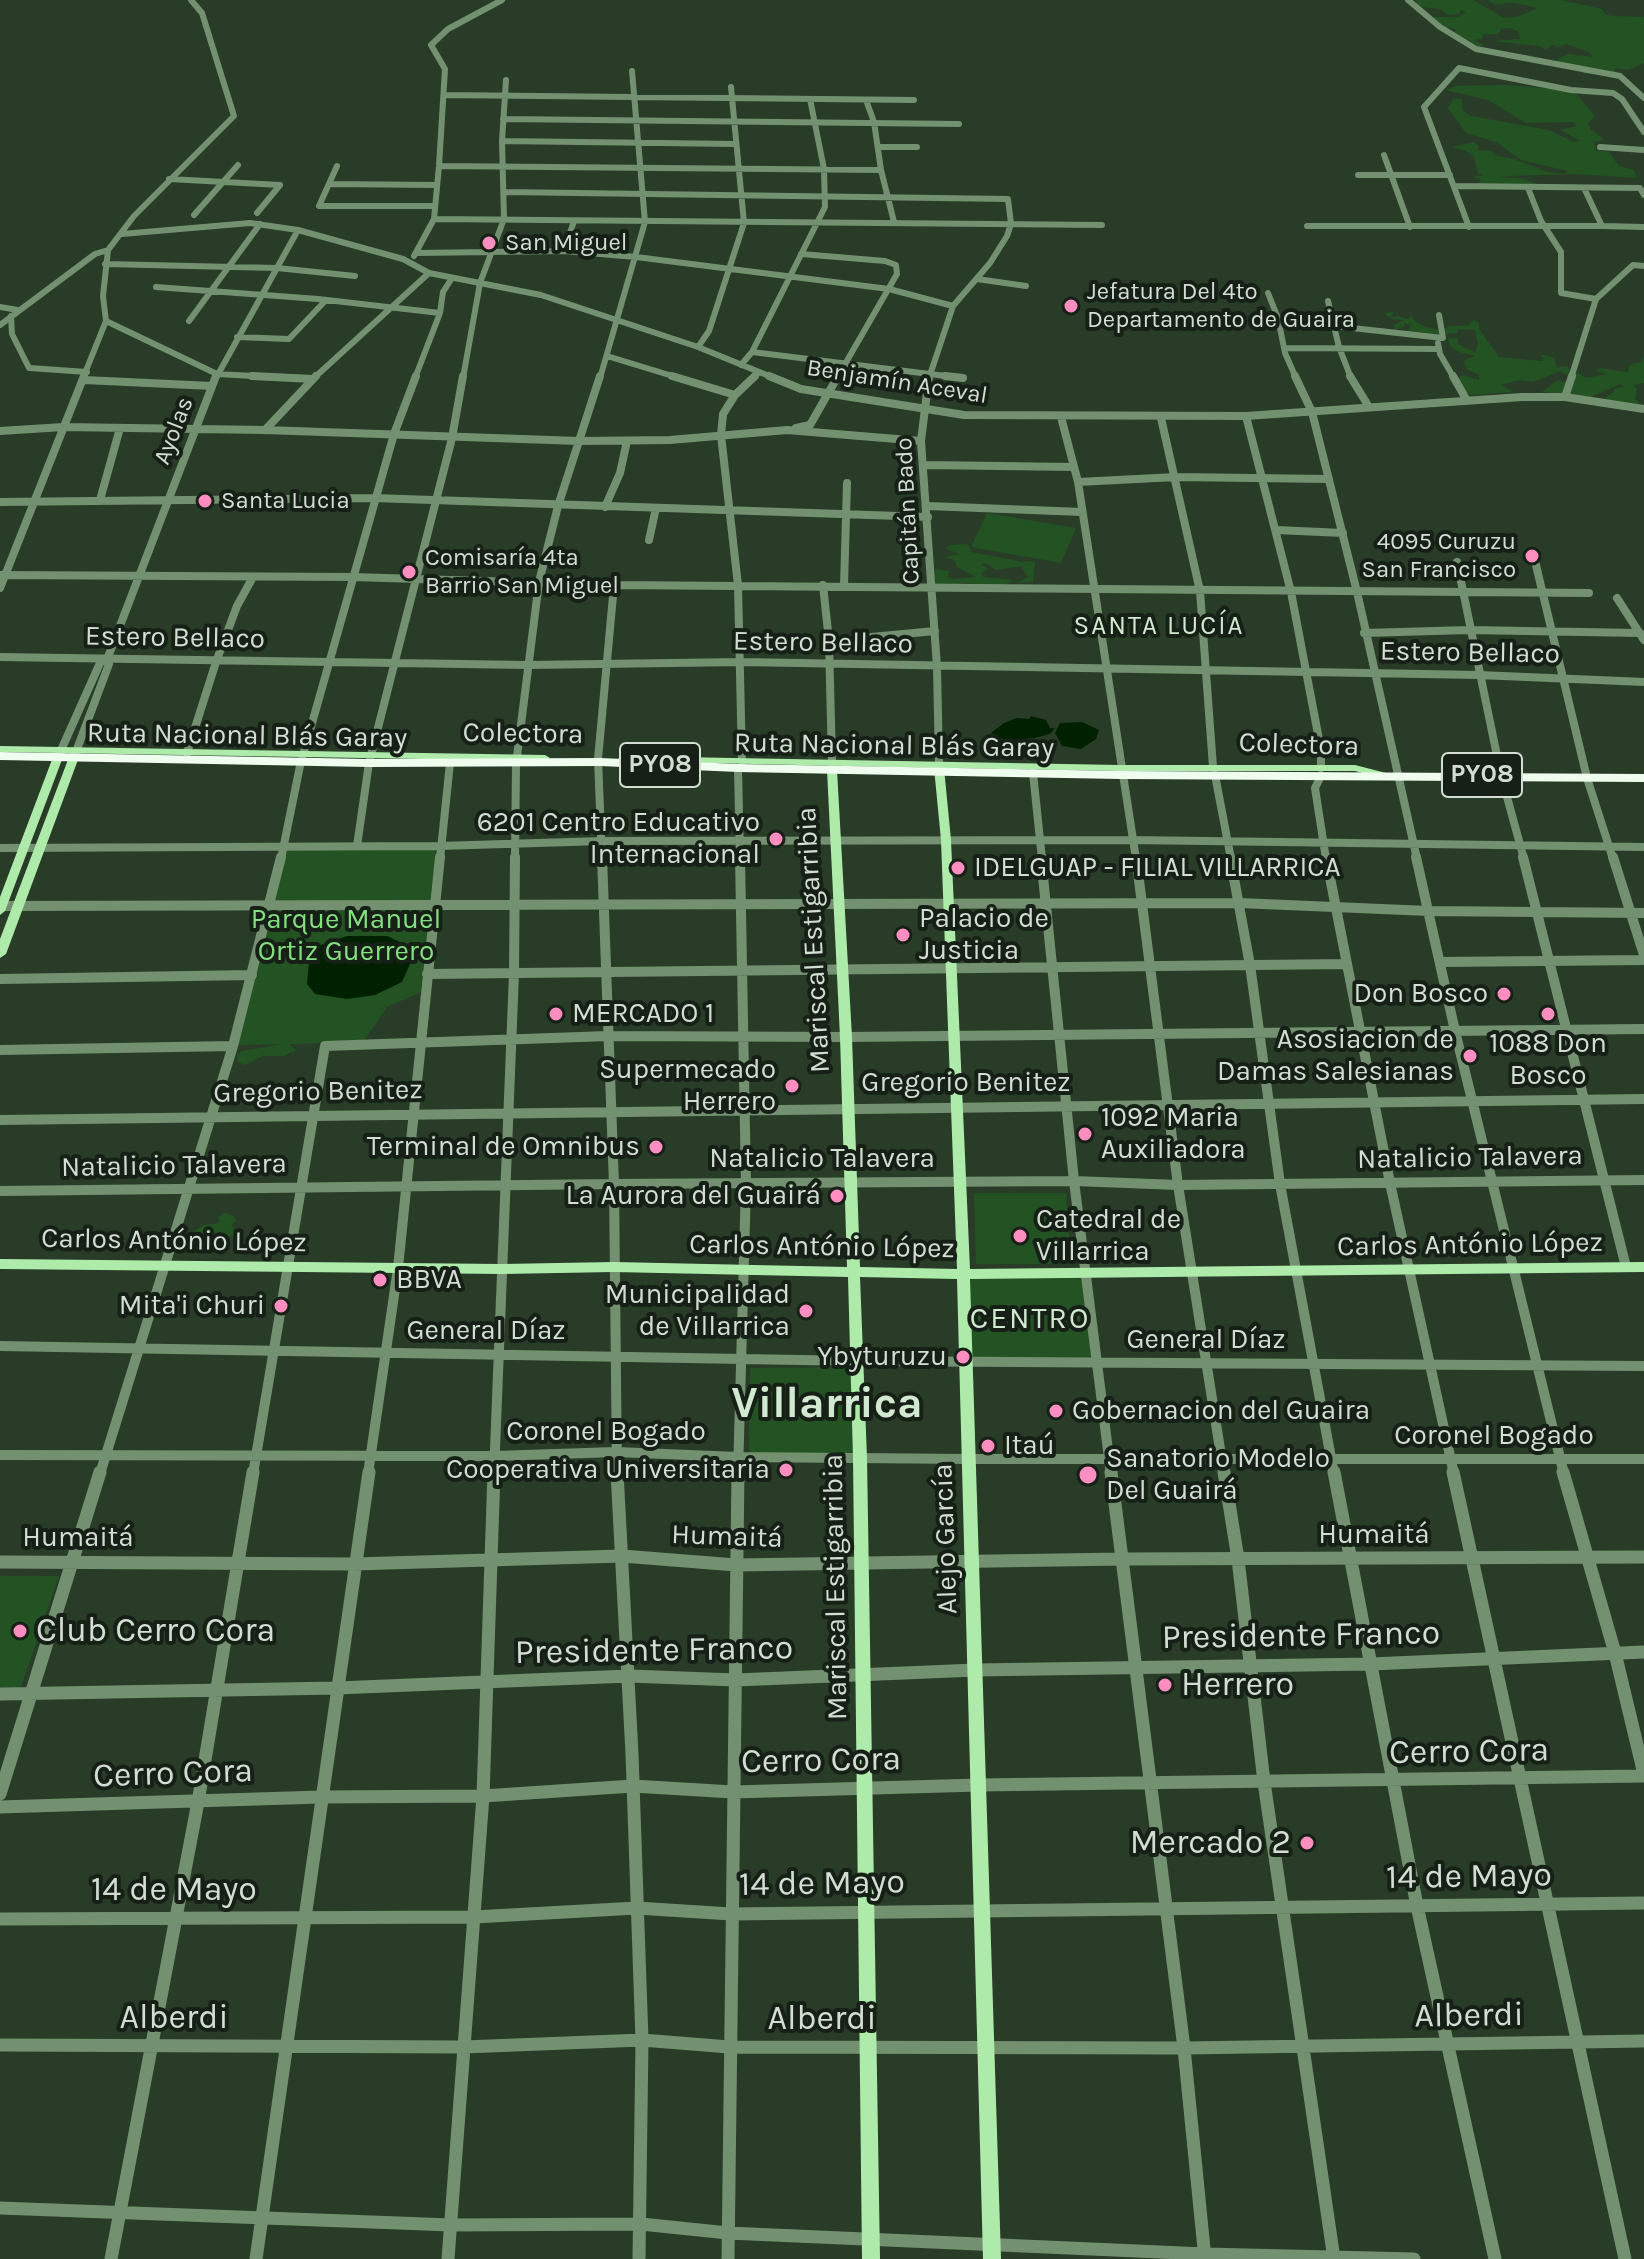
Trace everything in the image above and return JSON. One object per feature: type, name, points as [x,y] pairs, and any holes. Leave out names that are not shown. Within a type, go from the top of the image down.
[{"type":"highway","name":"Ruta Nacional Blás Garay","points":[[0,756],[75,754],[450,763],[599,761],[939,768],[1033,773],[1214,771],[1644,778]]},
{"type":"main road","points":[[0,749],[59,754],[1,909]]},
{"type":"main road","points":[[0,954],[75,754],[187,753],[302,758]]},
{"type":"main road","name":"Colectora","points":[[370,760],[516,761]]},
{"type":"main road","name":"Mariscal Estigarribia","points":[[832,766],[846,1037],[860,1458],[871,2259]]},
{"type":"main road","points":[[939,768],[1120,771]]},
{"type":"main road","name":"Alejo García","points":[[939,768],[946,840],[961,1182],[992,2252]]},
{"type":"main road","name":"Carlos António López","points":[[0,1264],[502,1269],[614,1267],[964,1274],[1644,1267]]},
{"type":"street","points":[[0,588],[106,321],[105,264],[108,250],[134,216],[234,116],[202,13],[191,0]]},
{"type":"street","points":[[409,262],[434,219],[445,69],[431,45],[448,29],[502,0]]},
{"type":"street","points":[[1408,0],[1440,27],[1476,49],[1620,76],[1644,98]]},
{"type":"street","points":[[1469,227],[1424,107],[1476,49]]},
{"type":"street","points":[[1459,68],[1571,90],[1613,93],[1622,99],[1641,123],[1644,132]]},
{"type":"street","points":[[448,2259],[483,1796],[512,1040],[516,761],[539,582],[558,506],[618,321],[645,222],[632,71]]},
{"type":"street","points":[[357,846],[370,760],[452,438],[480,283],[504,220],[502,141],[506,80]]},
{"type":"street","points":[[698,347],[709,331],[744,223],[731,87]]},
{"type":"street","points":[[444,95],[914,100]]},
{"type":"street","points":[[741,365],[752,352],[825,207],[824,169],[810,99]]},
{"type":"street","points":[[866,100],[874,122],[886,196],[894,222]]},
{"type":"street","points":[[503,119],[959,124]]},
{"type":"street","points":[[502,141],[736,144]]},
{"type":"street","points":[[879,147],[917,147]]},
{"type":"street","points":[[1600,147],[1644,150]]},
{"type":"street","points":[[1384,155],[1410,227]]},
{"type":"street","points":[[194,215],[238,165]]},
{"type":"street","points":[[337,166],[319,206],[435,206]]},
{"type":"street","points":[[439,166],[881,170]]},
{"type":"street","points":[[1358,175],[1450,175]]},
{"type":"street","points":[[169,179],[280,185],[257,213]]},
{"type":"street","points":[[329,184],[437,185]]},
{"type":"street","points":[[1454,186],[1640,188],[1644,195]]},
{"type":"street","points":[[1528,188],[1544,226],[1561,252],[1561,293],[1596,299]]},
{"type":"street","points":[[1584,188],[1602,226]]},
{"type":"street","points":[[504,192],[1008,199],[1011,224]]},
{"type":"street","points":[[434,219],[1102,225]]},
{"type":"street","points":[[564,251],[574,221]]},
{"type":"street","points":[[189,321],[260,224]]},
{"type":"street","name":"Benjamín Aceval","points":[[122,234],[260,224],[298,230],[360,245],[409,262],[429,273],[522,289],[698,347],[758,373],[828,396],[926,410],[992,417],[1161,418],[1312,412],[1466,399],[1565,397],[1644,409]]},
{"type":"street","name":"Capitán Bado","points":[[939,768],[933,588],[921,441],[929,374],[953,306],[990,263],[1011,224]]},
{"type":"street","points":[[1307,226],[1644,227]]},
{"type":"street","name":"Ayolas","points":[[108,657],[217,374],[298,230]]},
{"type":"street","points":[[0,325],[95,254],[108,250]]},
{"type":"street","points":[[417,253],[564,251],[636,257],[889,289],[953,306]]},
{"type":"street","points":[[801,254],[885,261],[896,265],[897,274],[811,429]]},
{"type":"street","points":[[105,264],[277,268],[355,276]]},
{"type":"street","points":[[1565,397],[1596,299],[1633,265],[1644,266]]},
{"type":"street","points":[[265,430],[313,379],[429,273]]},
{"type":"street","points":[[0,1794],[233,1046],[284,847],[302,758],[374,498],[394,434],[440,313],[443,292],[452,278]]},
{"type":"street","points":[[977,279],[1026,286]]},
{"type":"street","points":[[156,287],[326,300],[440,313]]},
{"type":"street","points":[[1268,293],[1278,318],[1284,348],[1312,412],[1343,533],[1455,1031],[1560,1460],[1615,1653],[1644,1775]]},
{"type":"street","points":[[237,337],[289,339],[326,300]]},
{"type":"street","points":[[1328,301],[1339,347],[1352,380],[1369,407]]},
{"type":"street","points":[[0,307],[14,313]]},
{"type":"street","points":[[14,313],[12,334],[29,368],[85,376],[212,386]]},
{"type":"street","points":[[1334,326],[1443,338],[1439,315]]},
{"type":"street","points":[[106,321],[217,374],[313,379]]},
{"type":"street","points":[[1438,337],[1439,349],[1466,399]]},
{"type":"street","points":[[1284,348],[1439,349]]},
{"type":"street","points":[[752,352],[963,378]]},
{"type":"street","points":[[607,356],[735,395]]},
{"type":"street","points":[[728,2259],[736,1565],[746,1184],[740,842],[742,662],[738,585],[721,435],[723,414],[735,395],[758,373]]},
{"type":"street","points":[[1246,416],[1291,592],[1321,750],[1321,772],[1315,788],[1323,842],[1390,1183],[1625,2259]]},
{"type":"street","points":[[1061,417],[1078,482],[1120,771],[1143,904],[1178,1185],[1238,1559],[1264,1782],[1334,2258]]},
{"type":"street","points":[[1161,418],[1200,591],[1214,771],[1250,965],[1280,1184],[1417,1906],[1495,2259]]},
{"type":"street","points":[[0,431],[63,427],[265,430],[627,441],[811,429],[921,441]]},
{"type":"street","points":[[100,500],[120,428]]},
{"type":"street","points":[[605,507],[620,473],[627,441]]},
{"type":"street","points":[[925,465],[1074,467]]},
{"type":"street","points":[[1078,482],[1176,477],[1329,479]]},
{"type":"street","points":[[844,586],[847,483]]},
{"type":"street","points":[[0,502],[374,498],[928,517]]},
{"type":"street","points":[[928,506],[1082,512]]},
{"type":"street","points":[[649,540],[656,508]]},
{"type":"street","points":[[1276,530],[1343,533]]},
{"type":"street","points":[[1440,962],[1644,958],[1587,778],[1535,561]]},
{"type":"street","points":[[1457,562],[1501,775],[1551,961],[1626,1267]]},
{"type":"street","points":[[3,575],[352,577],[614,585],[1589,593]]},
{"type":"street","points":[[187,753],[237,606],[253,577]]},
{"type":"street","points":[[614,585],[599,761],[614,1184],[616,1452],[629,1676],[642,2040],[639,2259]]},
{"type":"street","points":[[823,585],[829,641],[832,766]]},
{"type":"street","points":[[1617,598],[1642,637]]},
{"type":"street","points":[[1364,633],[1552,630],[1642,637]]},
{"type":"street","points":[[829,641],[935,631]]},
{"type":"street","name":"Estero Bellaco","points":[[0,657],[528,665],[742,662],[830,666],[1479,675],[1644,682]]},
{"type":"street","points":[[59,754],[100,663],[108,657],[109,664],[75,754]]},
{"type":"street","points":[[256,2259],[398,1268],[416,1115],[439,846],[450,763]]},
{"type":"street","points":[[1033,773],[1074,1181],[1184,2048],[1205,2257]]},
{"type":"street","points":[[0,848],[946,840],[1226,840],[1644,847]]},
{"type":"street","points":[[1,909],[19,905],[741,907],[1239,903],[1429,911],[1644,913]]},
{"type":"street","points":[[427,974],[1347,964]]},
{"type":"street","points":[[0,979],[252,975]]},
{"type":"street","points":[[111,2259],[178,1917],[325,1046],[608,1036],[744,1038],[1644,1029]]},
{"type":"street","points":[[0,1050],[233,1046]]},
{"type":"street","name":"Gregorio Benitez","points":[[0,1120],[1644,1099]]},
{"type":"street","name":"Natalicio Talavera","points":[[0,1191],[614,1184],[1074,1181],[1178,1185],[1644,1180]]},
{"type":"street","name":"General Díaz","points":[[0,1346],[139,1346],[384,1354],[614,1355],[857,1361],[1644,1366]]},
{"type":"street","name":"Coronel Bogado","points":[[0,1455],[495,1456],[616,1452],[738,1457],[969,1459],[1644,1459]]},
{"type":"street","name":"Humaitá","points":[[0,1562],[354,1564],[622,1556],[736,1565],[1122,1559],[1644,1557]]},
{"type":"street","name":"Presidente Franco","points":[[0,1694],[337,1688],[629,1676],[736,1680],[976,1670],[1371,1664],[1644,1652]]},
{"type":"street","name":"Cerro Cora","points":[[0,1807],[321,1797],[483,1796],[633,1786],[733,1792],[979,1785],[1644,1775]]},
{"type":"street","name":"14 de Mayo","points":[[0,1919],[474,1917],[637,1908],[731,1914],[1644,1903]]},
{"type":"street","name":"Alberdi","points":[[0,2045],[464,2047],[642,2040],[729,2047],[1184,2048],[1644,2041]]},
{"type":"street","points":[[0,2208],[451,2225],[641,2224],[728,2233],[870,2237],[992,2252],[1414,2259]]},
{"type":"street","points":[[1616,2259],[1632,2259]]},
{"type":"green space","points":[[1415,0],[1473,0],[1504,18],[1517,17],[1538,8],[1515,3],[1494,4],[1487,0],[1561,0],[1602,9],[1612,16],[1644,17],[1644,63],[1628,70],[1615,68],[1616,73],[1585,74],[1556,60],[1569,54],[1593,57],[1589,52],[1566,44],[1557,48],[1553,44],[1546,50],[1539,46],[1493,41],[1520,39],[1518,31],[1510,28],[1473,40],[1485,45],[1477,47],[1454,33],[1456,29],[1445,27],[1433,17],[1457,17],[1466,13],[1460,9],[1460,14],[1448,15],[1440,9],[1420,7]]},
{"type":"green space","points":[[1504,85],[1573,90],[1595,116],[1588,123],[1591,130],[1605,140],[1594,142],[1596,150],[1609,152],[1619,166],[1634,170],[1637,178],[1576,174],[1506,176],[1502,177],[1521,178],[1537,184],[1478,184],[1481,180],[1473,177],[1483,175],[1478,173],[1474,157],[1452,147],[1474,142],[1479,146],[1478,150],[1491,151],[1497,156],[1548,172],[1565,174],[1568,171],[1521,160],[1496,142],[1466,133],[1448,108],[1454,98],[1462,99],[1462,110],[1471,116],[1549,130],[1574,142],[1581,141],[1560,130],[1577,126],[1572,122],[1526,123],[1488,100],[1445,90],[1456,86]]},
{"type":"green space","points":[[1394,311],[1391,318],[1408,319],[1412,316],[1414,321],[1426,327],[1441,330],[1450,326],[1467,326],[1474,320],[1479,323],[1479,329],[1499,357],[1542,361],[1544,359],[1540,355],[1545,355],[1554,358],[1557,367],[1566,366],[1586,378],[1607,374],[1596,371],[1599,368],[1628,372],[1629,365],[1642,362],[1644,355],[1644,383],[1633,385],[1637,389],[1635,399],[1642,405],[1602,400],[1614,389],[1624,387],[1620,384],[1586,399],[1542,392],[1558,380],[1571,384],[1577,381],[1560,371],[1533,382],[1520,380],[1501,385],[1513,392],[1471,395],[1463,391],[1459,378],[1463,375],[1479,380],[1479,375],[1468,370],[1463,361],[1475,356],[1451,347],[1447,337],[1458,339],[1458,344],[1475,352],[1478,344],[1475,330],[1458,329],[1457,333],[1431,335],[1408,331],[1411,325],[1404,323],[1405,326],[1395,330],[1394,325],[1404,320],[1392,319],[1384,314]]},
{"type":"green space","points":[[987,513],[1076,528],[1061,563],[971,547]]},
{"type":"green space","points":[[968,544],[971,552],[1023,562],[1035,561],[1033,582],[1016,583],[1028,577],[1021,566],[996,570],[985,563],[981,564],[988,569],[981,574],[983,577],[1014,580],[1003,586],[964,583],[939,588],[934,583],[935,569],[950,571],[947,577],[952,579],[976,577],[945,557],[959,554],[946,549],[950,545]]},
{"type":"green space","name":"Parque Manuel Ortiz Guerrero","points":[[436,848],[421,992],[387,1007],[363,1042],[289,1044],[296,1050],[284,1056],[263,1056],[245,1065],[238,1062],[237,1055],[242,1051],[284,1044],[236,1045],[286,850]]},
{"type":"green space","points":[[974,1193],[1066,1193],[1071,1264],[976,1264]]},
{"type":"green space","points":[[224,1213],[234,1216],[236,1221],[231,1225],[238,1234],[222,1243],[222,1234],[211,1233],[199,1245],[192,1237],[196,1230],[204,1225],[219,1223],[218,1217]]},
{"type":"green space","points":[[1084,1274],[1095,1361],[970,1359],[967,1276]]},
{"type":"green space","points":[[853,1367],[857,1456],[749,1455],[750,1368]]},
{"type":"green space","name":"Club Cerro Cora","points":[[0,1576],[59,1576],[21,1687],[0,1687]]},
{"type":"shaded area","points":[[1031,716],[1046,720],[1050,728],[1055,728],[1050,734],[1015,740],[1005,740],[991,733],[1004,723],[1017,718],[1029,719]]},
{"type":"shaded area","points":[[1082,722],[1099,730],[1096,739],[1081,749],[1062,746],[1055,733],[1060,723]]},
{"type":"shaded area","points":[[347,936],[387,936],[406,945],[411,962],[402,982],[375,995],[347,999],[315,994],[307,984],[309,961],[321,945]]},
{"type":"place","name":"San Miguel","points":[[489,243]]},
{"type":"place","name":"Jefatura Del 4to Departamento de Guaira","points":[[1071,306]]},
{"type":"place","name":"Santa Lucia","points":[[205,501]]},
{"type":"place","name":"4095 Curuzu San Francisco","points":[[1532,556]]},
{"type":"place","name":"Comisaría 4ta Barrio San Miguel","points":[[409,572]]},
{"type":"place","name":"6201 Centro Educativo Internacional","points":[[776,839]]},
{"type":"place","name":"IDELGUAP - FILIAL VILLARRICA","points":[[958,868]]},
{"type":"place","name":"Palacio de Justicia","points":[[903,935]]},
{"type":"place","name":"Don Bosco","points":[[1504,994]]},
{"type":"place","name":"MERCADO 1","points":[[556,1014]]},
{"type":"place","name":"1088 Don Bosco","points":[[1548,1014]]},
{"type":"place","name":"Asosiacion de Damas Salesianas","points":[[1470,1056]]},
{"type":"place","name":"Supermecado Herrero","points":[[792,1086]]},
{"type":"place","name":"1092 Maria Auxiliadora","points":[[1085,1134]]},
{"type":"place","name":"Terminal de Omnibus","points":[[656,1147]]},
{"type":"place","name":"La Aurora del Guairá","points":[[837,1196]]},
{"type":"place","name":"Catedral de Villarrica","points":[[1020,1236]]},
{"type":"place","name":"BBVA","points":[[380,1280]]},
{"type":"place","name":"Mita'i Churi","points":[[281,1306]]},
{"type":"place","name":"Municipalidad de Villarrica","points":[[806,1311]]},
{"type":"place","name":"Ybyturuzu","points":[[963,1357]]},
{"type":"place","name":"Gobernacion del Guaira","points":[[1056,1411]]},
{"type":"place","name":"Itaú","points":[[988,1446]]},
{"type":"place","name":"Cooperativa Universitaria","points":[[786,1470]]},
{"type":"place","name":"Sanatorio Modelo Del Guairá","points":[[1088,1475]]},
{"type":"place","name":"Club Cerro Cora","points":[[20,1631]]},
{"type":"place","name":"Herrero","points":[[1165,1685]]},
{"type":"place","name":"Mercado 2","points":[[1307,1843]]},
{"type":"district","name":"SANTA LUCÍA","points":[[1159,627]]},
{"type":"district","name":"CENTRO","points":[[1030,1319]]},
{"type":"district","name":"Villarrica","points":[[827,1404]]}]
